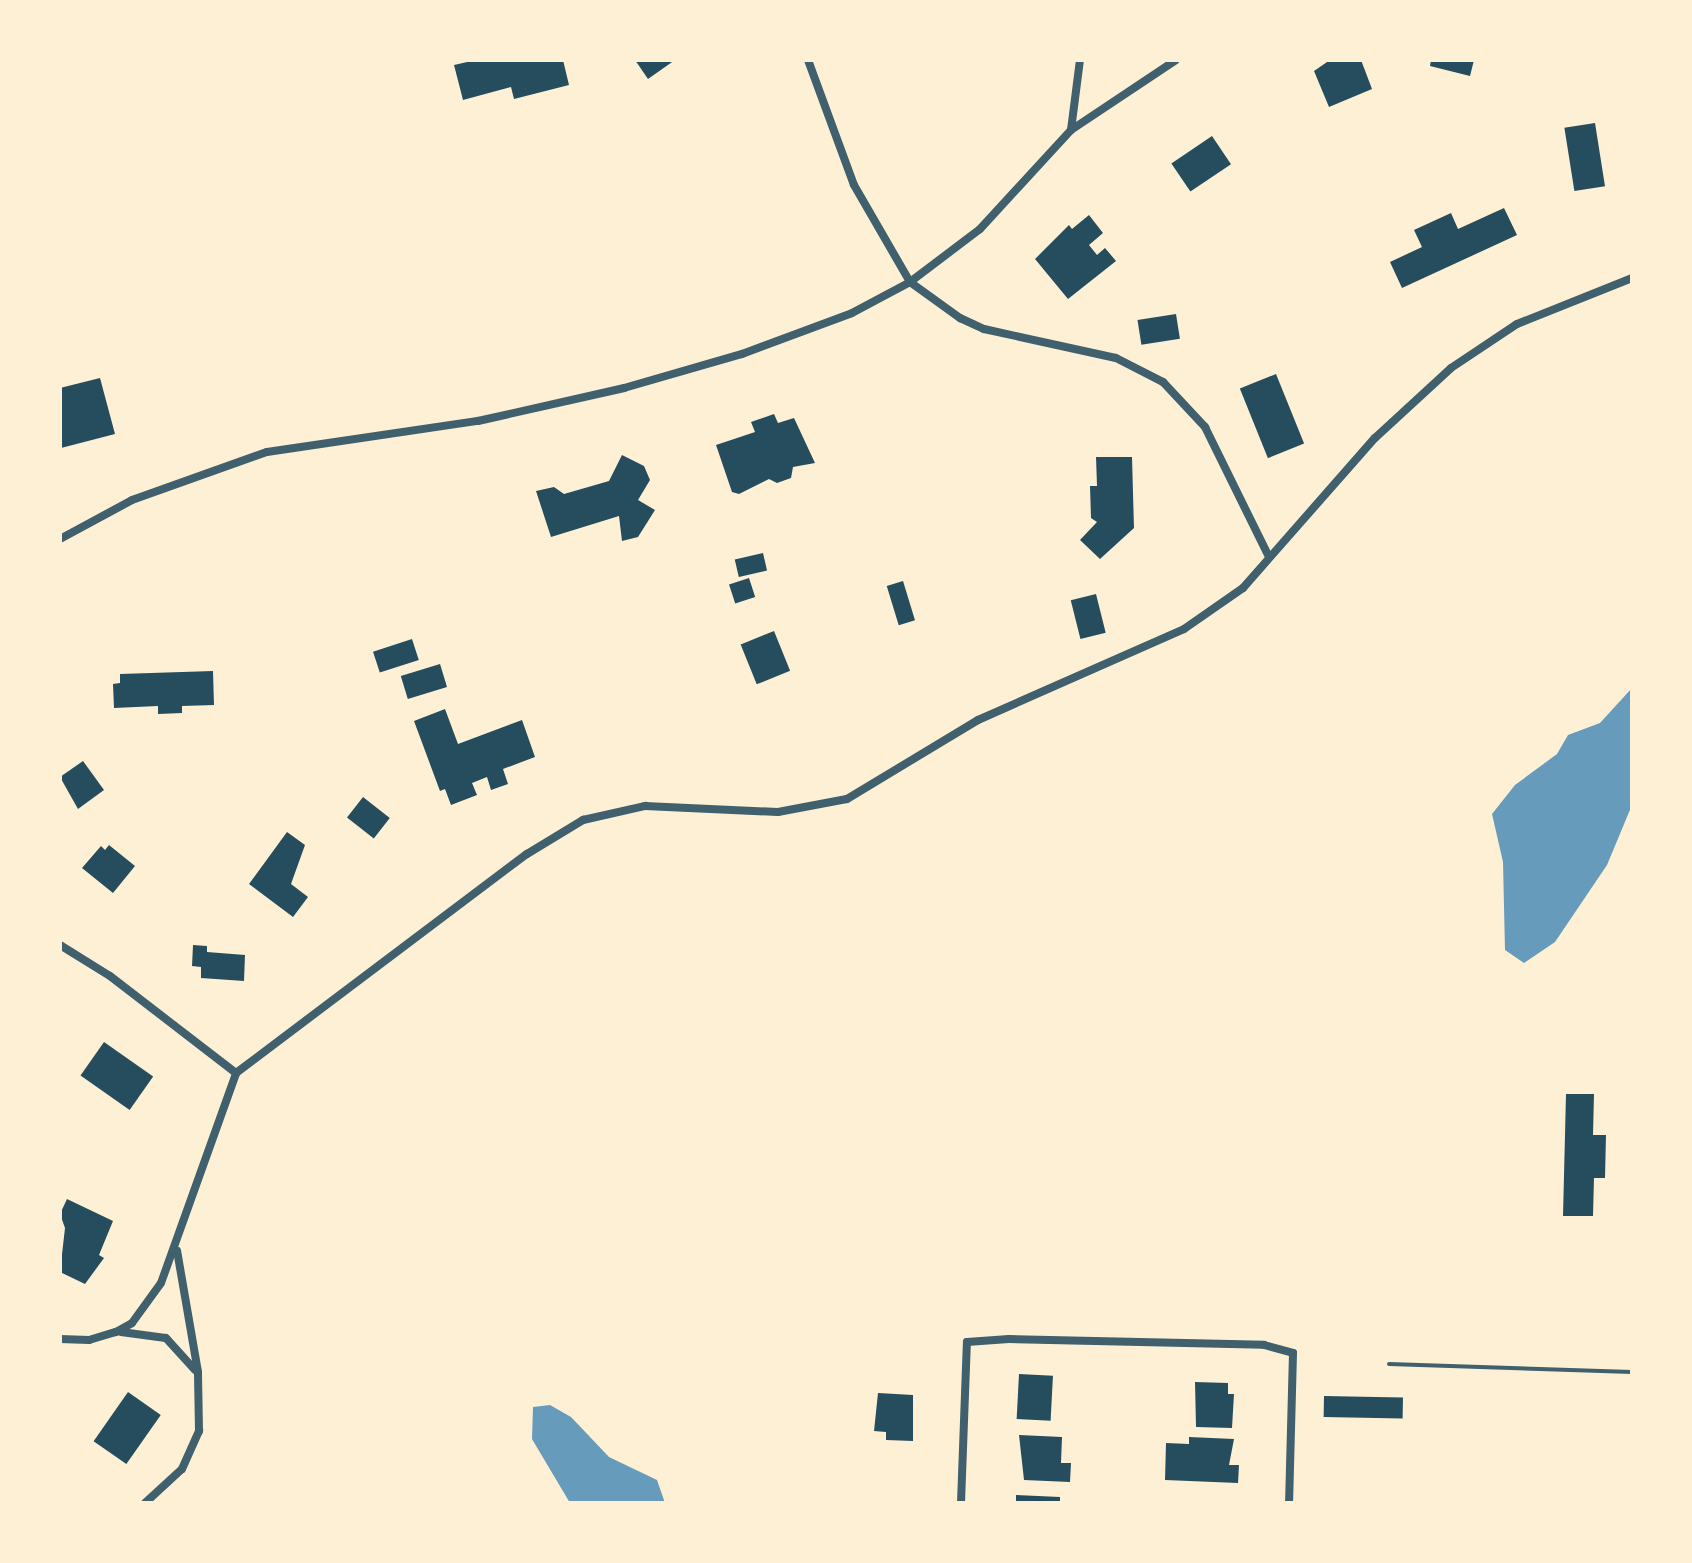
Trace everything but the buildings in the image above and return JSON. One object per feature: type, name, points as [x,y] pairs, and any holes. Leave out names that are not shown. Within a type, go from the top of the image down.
[{"type":"street","points":[[808,60],[854,185],[910,282],[960,318],[984,329],[1116,358],[1163,382],[1205,427],[1269,557]]},
{"type":"street","points":[[1071,130],[1080,60]]},
{"type":"street","points":[[60,539],[132,500],[267,452],[478,421],[624,388],[798,334],[910,282],[980,229],[1071,130],[1176,60]]},
{"type":"street","points":[[116,1332],[142,1312],[177,1250],[236,1073],[527,854],[583,820],[645,806],[778,812],[847,799],[978,720],[1184,629],[1243,588],[1375,438],[1451,368],[1517,324],[1632,278]]},
{"type":"street","points":[[60,945],[110,976],[236,1073]]},
{"type":"street","points":[[145,1503],[182,1469],[194,1449],[199,1431],[199,1378],[177,1250]]},
{"type":"street","points":[[60,1339],[89,1340],[116,1332],[141,1330],[166,1338],[179,1347],[199,1378]]},
{"type":"street","points":[[961,1503],[967,1342],[1281,1346],[1295,1359],[1289,1503]]},
{"type":"lane","points":[[1389,1364],[1632,1372]]},
{"type":"water","points":[[1632,688],[1632,805],[1607,865],[1555,942],[1524,963],[1505,950],[1503,862],[1492,814],[1515,785],[1557,754],[1568,735],[1600,723]]},
{"type":"water","points":[[550,1405],[571,1417],[609,1457],[657,1480],[665,1503],[570,1503],[532,1439],[533,1407]]}]
